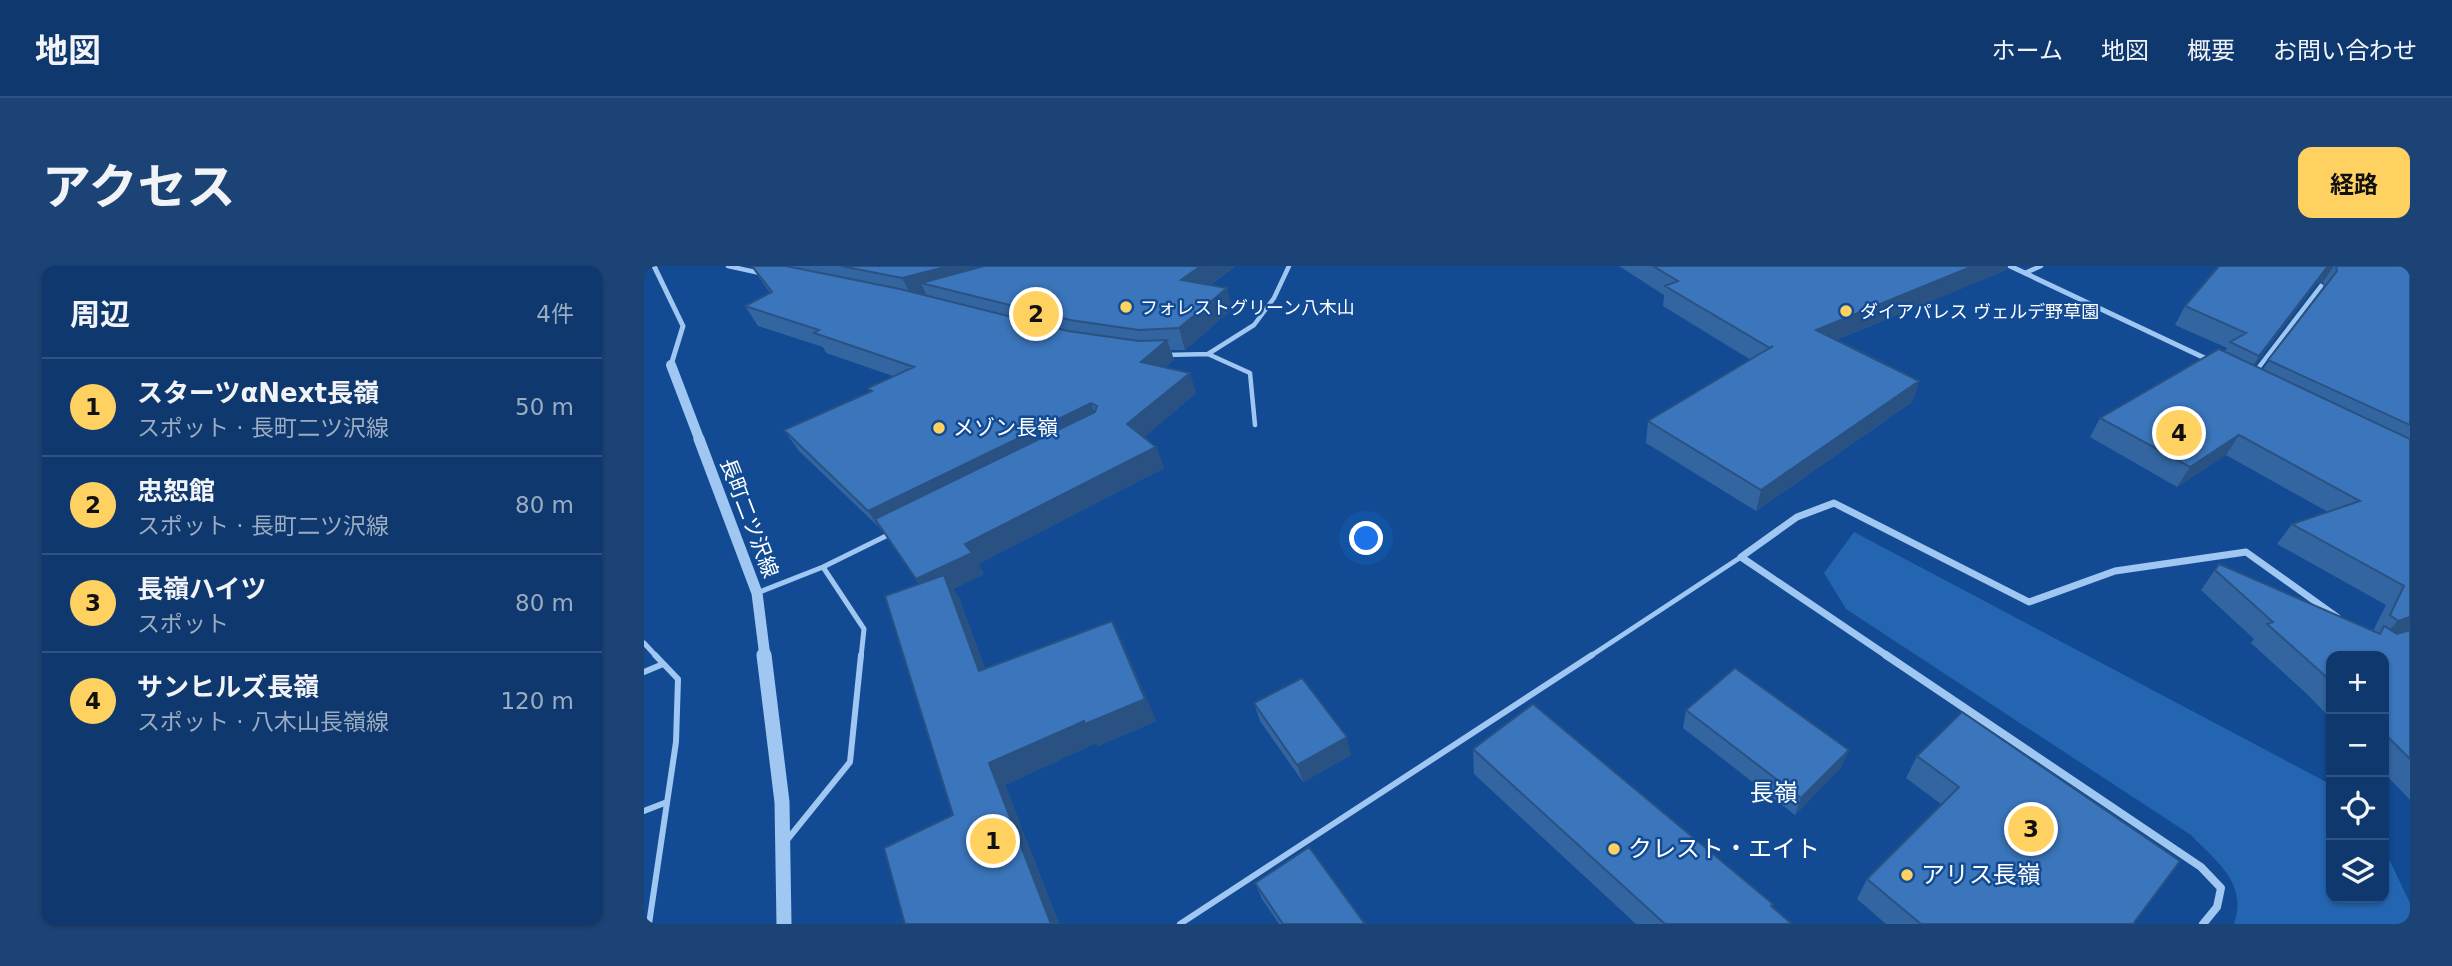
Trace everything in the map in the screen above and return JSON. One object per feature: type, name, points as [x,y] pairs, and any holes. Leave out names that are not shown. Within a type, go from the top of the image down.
[{"type":"street","name":"長町二ツ沢線","points":[[654,266],[683,326],[671,365],[757,593],[782,802],[784,924]]},
{"type":"street","points":[[2010,266],[2212,362]]},
{"type":"street","points":[[2203,924],[2217,907],[2221,888],[2201,867],[1741,557],[1797,517],[1834,503],[2029,602],[2115,571],[2246,552],[2345,623]]},
{"type":"lane","points":[[728,266],[762,273]]},
{"type":"lane","points":[[1208,354],[1254,325],[1274,298],[1289,266]]},
{"type":"lane","points":[[2025,274],[2041,266]]},
{"type":"lane","points":[[2250,379],[2321,286]]},
{"type":"lane","points":[[1158,355],[1208,354],[1250,373],[1255,425]]},
{"type":"lane","points":[[757,593],[823,567],[896,531]]},
{"type":"lane","points":[[1180,924],[1192,921],[1741,557]]},
{"type":"lane","points":[[782,846],[850,762],[864,629],[823,567]]},
{"type":"lane","points":[[644,643],[678,679],[676,741],[649,924]]},
{"type":"lane","points":[[644,672],[663,664]]},
{"type":"lane","points":[[644,811],[667,802]]},
{"type":"lane","points":[[644,903],[652,900]]},
{"type":"shaded area","points":[[1854,532],[2326,782],[2326,903],[2389,903],[2389,859],[2410,903],[2410,924],[2234,924],[2237,897],[2228,874],[2191,835],[1846,609],[1824,573]]},
{"type":"building","points":[[752,266],[786,266],[900,289],[1068,331],[1139,341],[1167,340],[1141,362],[1190,373],[1127,424],[1156,447],[965,544],[972,553],[916,579],[875,519],[1095,412],[1097,406],[1091,403],[868,511],[784,430],[872,391],[868,388],[914,367],[814,333],[819,330],[745,306],[772,292]]},
{"type":"building","points":[[841,266],[949,266],[902,278]]},
{"type":"building","points":[[984,266],[1201,266],[1181,280],[1227,288],[1179,328],[1139,330],[1070,320],[921,283]]},
{"type":"building","points":[[1653,266],[1973,266],[1816,330],[1919,381],[1761,490],[1648,421],[1770,348],[1665,286],[1678,281]]},
{"type":"building","points":[[2219,266],[2328,266],[2259,356],[2230,342],[2246,333],[2185,306]]},
{"type":"building","points":[[2336,266],[2410,266],[2410,425],[2268,360],[2337,271]]},
{"type":"building","points":[[2219,349],[2410,439],[2410,617],[2398,621],[2390,615],[2404,586],[2292,524],[2360,501],[2239,435],[2190,467],[2100,418]]},
{"type":"building","points":[[2219,564],[2380,634],[2384,626],[2397,634],[2410,630],[2410,759],[2389,738],[2389,651],[2326,651],[2326,677],[2267,624],[2273,622],[2215,570]]},
{"type":"building","points":[[944,575],[979,671],[1112,621],[1145,699],[1085,724],[1084,721],[989,763],[1051,924],[905,924],[884,848],[953,815],[885,596]]},
{"type":"building","points":[[1735,668],[1849,750],[1801,798],[1686,710]]},
{"type":"building","points":[[1302,678],[1347,737],[1297,765],[1254,703]]},
{"type":"building","name":"クレスト・エイト","points":[[1533,704],[1773,904],[1771,906],[1792,924],[1665,924],[1473,749]]},
{"type":"building","points":[[1962,712],[2180,861],[2133,924],[1921,924],[1867,879],[1959,787],[1917,756]]},
{"type":"building","points":[[1309,847],[1365,924],[1283,924],[1255,883]]},
{"type":"place","name":"フォレストグリーン八木山","points":[[1126,307]]},
{"type":"place","name":"ダイアパレス ヴェルデ野草園","points":[[1846,311]]},
{"type":"place","name":"忠恕館","points":[[1036,314]]},
{"type":"place","name":"メゾン長嶺","points":[[939,428]]},
{"type":"place","name":"サンヒルズ長嶺","points":[[2179,433]]},
{"type":"place","name":"長嶺ハイツ","points":[[2031,829]]},
{"type":"place","name":"スターツαNext長嶺","points":[[993,841]]},
{"type":"place","name":"クレスト・エイト","points":[[1614,849]]},
{"type":"place","name":"アリス長嶺","points":[[1907,875]]},
{"type":"district","name":"長嶺","points":[[1774,793]]}]
